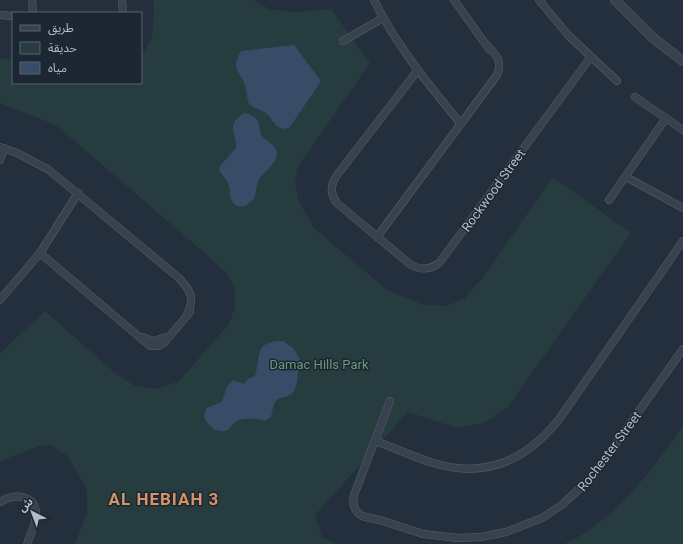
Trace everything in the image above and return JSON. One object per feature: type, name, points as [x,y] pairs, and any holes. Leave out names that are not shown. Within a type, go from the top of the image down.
[{"type":"street","points":[[32,0],[33,12]]},
{"type":"street","points":[[374,0],[383,18],[418,70],[461,124]]},
{"type":"street","points":[[377,237],[499,70],[500,64],[496,54],[486,45],[454,0]]},
{"type":"street","points":[[539,0],[568,35],[590,58],[617,81]]},
{"type":"street","points":[[615,0],[653,38],[683,61]]},
{"type":"street","points":[[119,12],[123,2]]},
{"type":"street","points":[[0,15],[12,16]]},
{"type":"street","points":[[343,40],[383,18]]},
{"type":"street","name":"Rockwood Street","points":[[418,70],[333,183],[333,196],[338,204],[377,237],[415,267],[425,269],[437,264],[590,58]]},
{"type":"street","points":[[635,97],[683,130]]},
{"type":"street","points":[[609,200],[626,178],[666,118]]},
{"type":"street","points":[[0,160],[2,147],[49,170],[179,278],[189,283],[196,293],[195,305],[172,335],[153,341],[136,333],[40,253]]},
{"type":"street","points":[[626,178],[683,208]]},
{"type":"street","points":[[0,300],[40,253],[78,193]]},
{"type":"street","points":[[375,441],[436,463],[456,468],[476,468],[496,464],[515,458],[533,447],[548,434],[560,418],[683,241]]},
{"type":"street","name":"Rochester Street","points":[[390,401],[353,499],[354,507],[362,516],[423,534],[446,538],[475,538],[506,532],[530,524],[553,512],[583,487],[600,467],[683,349]]},
{"type":"street","points":[[0,502],[8,497],[17,495],[32,503],[36,516],[28,544]]},
{"type":"green space","name":"Damac Hills Park","points":[[153,0],[254,0],[269,9],[292,12],[331,9],[370,63],[297,168],[295,184],[298,199],[314,228],[387,290],[421,304],[446,306],[464,299],[484,276],[553,177],[631,233],[507,408],[484,423],[457,428],[408,412],[315,515],[322,537],[336,544],[75,544],[87,512],[87,491],[77,471],[66,455],[51,445],[40,446],[0,461],[0,353],[45,311],[114,372],[133,385],[158,389],[179,381],[229,324],[235,307],[235,290],[228,275],[215,262],[56,125],[0,103],[0,58],[12,60],[12,84],[142,84],[142,54],[152,39],[154,9]]},
{"type":"green space","points":[[683,426],[683,544],[564,544],[582,534],[616,508],[631,493],[659,459]]},
{"type":"water","points":[[294,45],[321,81],[290,127],[285,129],[278,127],[267,114],[249,104],[246,88],[236,68],[236,63],[241,51]]},
{"type":"water","points":[[245,113],[256,118],[259,123],[261,135],[275,147],[277,157],[259,180],[256,193],[252,201],[240,207],[234,204],[231,199],[230,188],[219,170],[220,166],[236,148],[233,125],[239,117]]},
{"type":"water","points":[[283,341],[293,348],[300,359],[297,384],[294,391],[290,395],[279,398],[275,402],[271,417],[265,421],[258,419],[238,420],[225,431],[218,431],[211,427],[204,417],[206,408],[222,402],[227,386],[233,380],[244,384],[248,379],[255,376],[260,350],[263,346],[273,342]]},
{"type":"district","name":"AL HEBIAH 3","points":[[164,499]]}]
